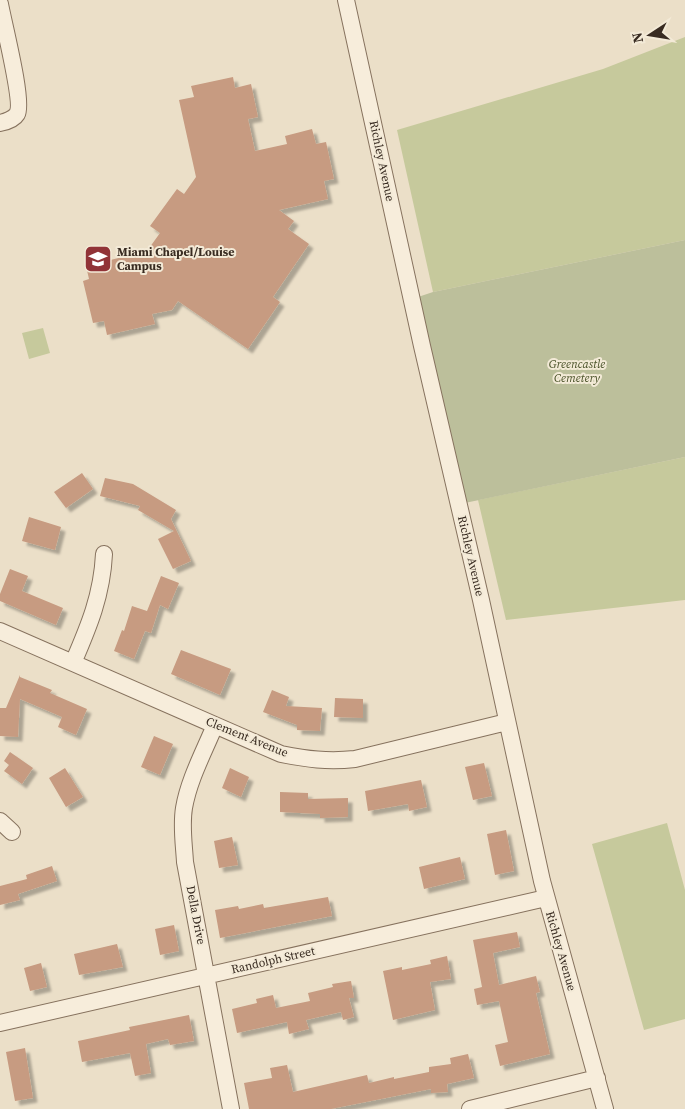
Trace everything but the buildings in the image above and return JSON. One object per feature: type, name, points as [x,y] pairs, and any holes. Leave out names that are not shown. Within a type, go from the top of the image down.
[{"type":"street","name":"Richley Avenue","points":[[346,0],[420,336],[475,571],[546,898],[606,1109]]},
{"type":"street","points":[[0,4],[19,108],[7,120]]},
{"type":"street","points":[[73,663],[93,615],[103,576],[104,554]]},
{"type":"street","name":"Clement Avenue","points":[[0,632],[281,754],[312,761],[354,758],[507,722]]},
{"type":"street","name":"Della Drive","points":[[215,725],[190,786],[184,809],[183,830],[185,862],[231,1109]]},
{"type":"street","name":"Randolph Street","points":[[0,1023],[546,898]]},
{"type":"street","points":[[470,1109],[597,1078]]},
{"type":"green space","points":[[685,37],[685,240],[433,292],[397,130],[603,69]]},
{"type":"green space","name":"Greencastle Cemetery","points":[[685,240],[685,457],[460,504],[412,299],[433,292]]},
{"type":"green space","points":[[43,328],[50,353],[29,359],[22,333]]},
{"type":"green space","points":[[685,457],[685,600],[506,620],[478,500]]},
{"type":"green space","points":[[667,823],[685,890],[685,1019],[644,1030],[592,844]]},
{"type":"place","name":"Miami Chapel/Louise Campus","points":[[98,259]]}]
